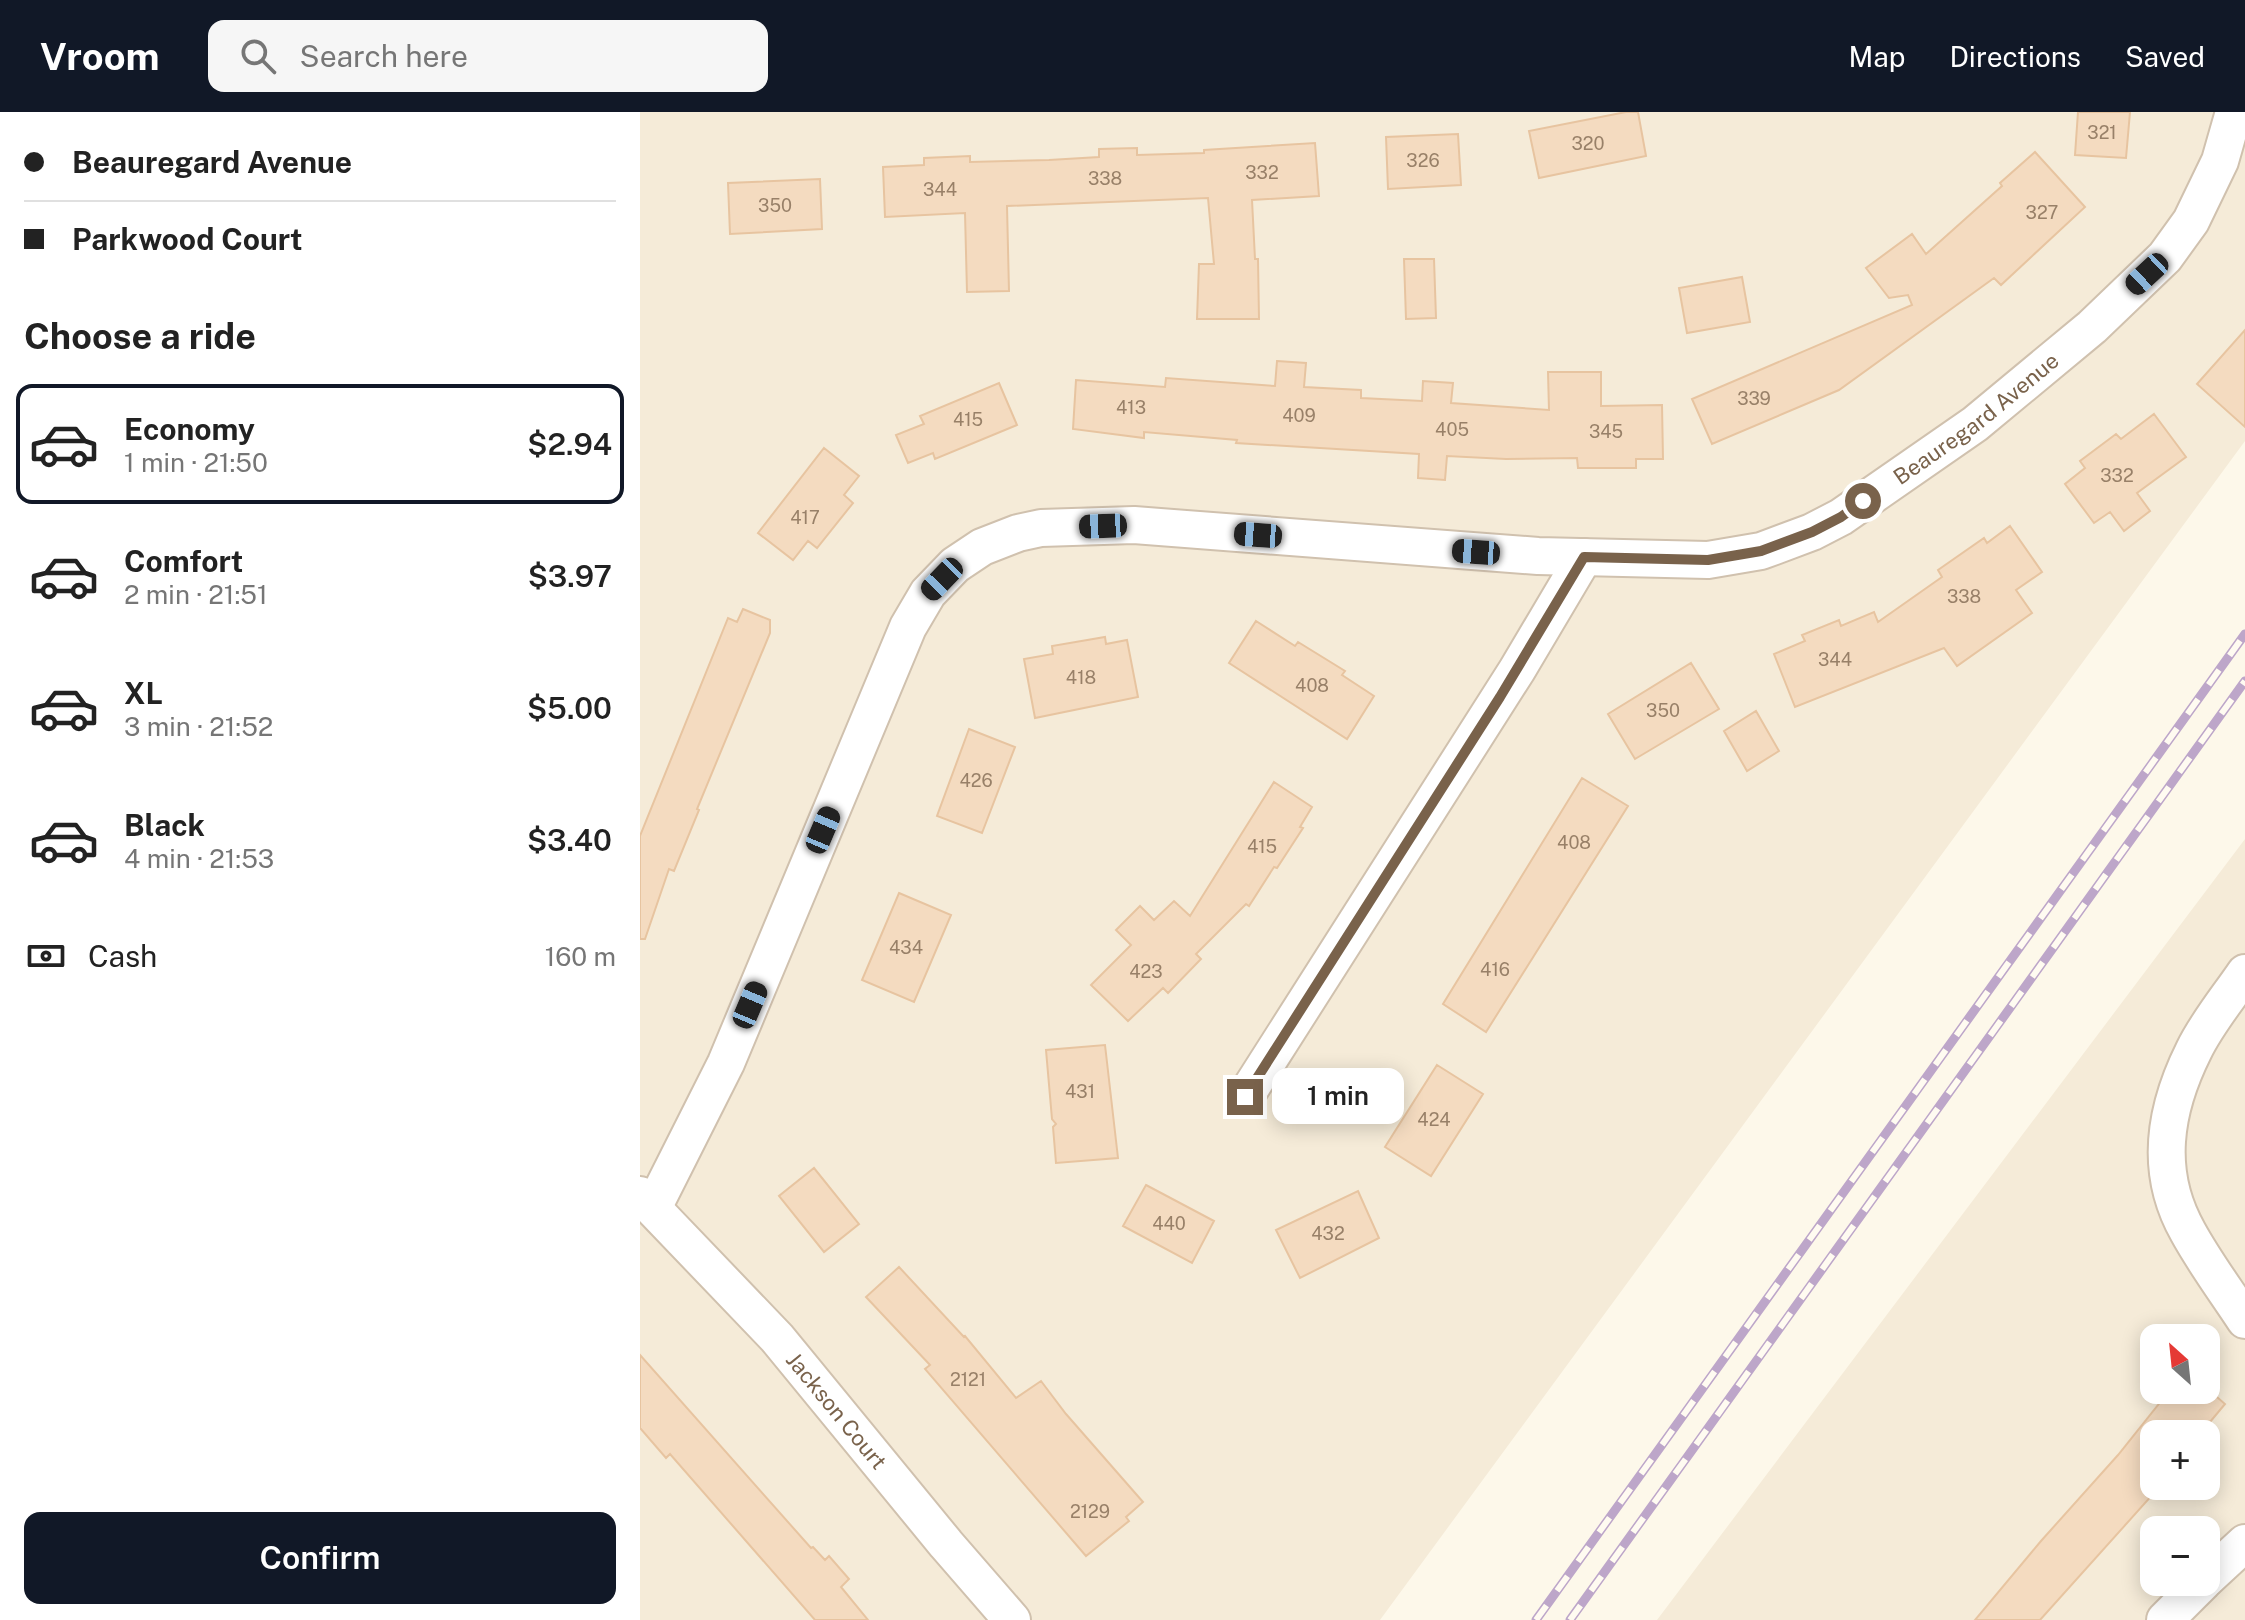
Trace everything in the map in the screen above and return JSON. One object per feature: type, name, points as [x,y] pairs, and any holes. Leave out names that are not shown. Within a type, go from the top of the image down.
[{"type":"street","name":"Beauregard Avenue","points":[[646,1202],[726,1063],[908,627],[928,593],[955,565],[982,547],[1018,533],[1041,528],[1134,525],[1538,556],[1708,560],[1761,551],[1812,532],[1841,517],[1975,424],[2092,327],[2165,257],[2191,221],[2220,161],[2234,112]]},
{"type":"street","points":[[1245,1097],[1500,697],[1584,557]]},
{"type":"street","points":[[2245,973],[2195,1047],[2174,1096],[2167,1128],[2166,1166],[2173,1196],[2187,1231],[2245,1320]]},
{"type":"street","name":"Jackson Court","points":[[646,1202],[777,1338],[1012,1620]]},
{"type":"street","points":[[2220,1567],[2245,1543]]},
{"type":"street","points":[[2165,1620],[2190,1596]]},
{"type":"shaded area","points":[[640,112],[2245,112],[2245,441],[1380,1620],[640,1620]]},
{"type":"shaded area","points":[[2245,839],[2245,1620],[1657,1620]]},
{"type":"building","points":[[1638,112],[1646,156],[1539,178],[1529,131]]},
{"type":"building","points":[[2078,112],[2130,112],[2126,158],[2075,155]]},
{"type":"building","points":[[1458,134],[1461,185],[1388,189],[1386,137]]},
{"type":"building","points":[[1315,143],[1319,196],[1252,200],[1255,259],[1258,259],[1259,319],[1197,319],[1199,264],[1214,264],[1208,198],[1007,206],[1009,291],[967,292],[965,213],[885,217],[883,167],[924,165],[924,158],[970,156],[970,162],[1049,160],[1099,157],[1099,149],[1137,148],[1137,155],[1204,153],[1204,150]]},
{"type":"building","points":[[2035,152],[2085,207],[2001,285],[1994,278],[1839,390],[1712,444],[1692,399],[1912,305],[1908,295],[1889,298],[1866,268],[1912,234],[1926,254]]},
{"type":"building","points":[[820,179],[822,229],[730,234],[728,183]]},
{"type":"building","points":[[1404,259],[1434,259],[1436,318],[1406,319]]},
{"type":"building","points":[[1742,277],[1750,322],[1687,333],[1679,288]]},
{"type":"building","points":[[2245,330],[2245,427],[2197,384]]},
{"type":"building","points":[[1277,361],[1306,363],[1304,387],[1361,390],[1361,398],[1422,401],[1423,381],[1453,383],[1451,403],[1549,410],[1548,372],[1601,372],[1601,406],[1662,405],[1663,459],[1636,459],[1636,468],[1578,468],[1577,458],[1447,456],[1445,480],[1418,478],[1419,454],[1236,443],[1237,440],[1144,432],[1144,438],[1073,429],[1076,380],[1165,387],[1166,378],[1275,386]]},
{"type":"building","points":[[999,383],[1017,425],[935,459],[933,453],[908,463],[896,435],[924,424],[920,416]]},
{"type":"building","points":[[2154,414],[2186,457],[2137,493],[2150,511],[2124,531],[2110,512],[2094,523],[2065,484],[2085,468],[2080,461],[2116,434],[2121,439]]},
{"type":"building","points":[[824,448],[859,476],[844,495],[853,503],[817,548],[808,541],[793,560],[758,533]]},
{"type":"building","points":[[2010,526],[2042,572],[2016,590],[2032,613],[1957,666],[1944,648],[1795,707],[1774,654],[1805,641],[1802,635],[1839,620],[1841,626],[1874,612],[1878,622],[1942,577],[1938,570],[1984,538],[1987,543]]},
{"type":"building","points":[[743,609],[770,620],[770,633],[674,871],[669,869],[645,939],[640,939],[640,836],[728,618],[737,622]]},
{"type":"building","points":[[1256,621],[1295,646],[1298,642],[1345,671],[1342,675],[1374,696],[1347,739],[1229,663]]},
{"type":"building","points":[[1105,637],[1106,644],[1127,640],[1138,697],[1035,718],[1024,659],[1053,654],[1052,646]]},
{"type":"building","points":[[1691,663],[1719,709],[1635,759],[1608,714]]},
{"type":"building","points":[[1756,711],[1779,751],[1747,771],[1724,731]]},
{"type":"building","points":[[969,729],[1015,747],[982,833],[937,816]]},
{"type":"building","points":[[1582,778],[1628,806],[1486,1032],[1443,1004]]},
{"type":"building","points":[[1274,782],[1312,807],[1300,827],[1303,828],[1249,906],[1246,904],[1196,954],[1201,959],[1168,993],[1163,988],[1128,1021],[1091,985],[1131,945],[1116,930],[1140,906],[1154,920],[1174,901],[1190,916]]},
{"type":"building","points":[[899,893],[951,915],[914,1002],[862,980]]},
{"type":"building","points":[[1105,1045],[1118,1158],[1056,1163],[1053,1127],[1056,1124],[1052,1119],[1046,1050]]},
{"type":"building","points":[[1437,1065],[1483,1094],[1431,1176],[1385,1147]]},
{"type":"building","points":[[814,1168],[859,1224],[824,1252],[779,1196]]},
{"type":"building","points":[[1146,1185],[1214,1221],[1192,1263],[1123,1226]]},
{"type":"building","points":[[1358,1191],[1379,1238],[1300,1278],[1276,1230]]},
{"type":"building","points":[[899,1267],[965,1336],[1016,1398],[1041,1381],[1143,1502],[1126,1517],[1129,1521],[1086,1556],[925,1369],[930,1365],[866,1297]]},
{"type":"building","points":[[640,1355],[811,1548],[825,1560],[829,1556],[849,1579],[841,1587],[868,1620],[815,1620],[670,1454],[666,1458],[640,1428]]},
{"type":"building","points":[[2220,1400],[2225,1404],[2212,1420],[2146,1420],[2159,1404],[2220,1404]]},
{"type":"building","points":[[2140,1428],[2140,1500],[2148,1500],[2040,1620],[1975,1620],[2041,1541]]},
{"type":"railway","points":[[1536,1620],[2245,634]]},
{"type":"railway","points":[[1570,1620],[2245,681]]},
{"type":"route","points":[[1245,1097],[1500,697],[1584,557],[1708,560],[1761,551],[1812,532],[1863,501]]}]
